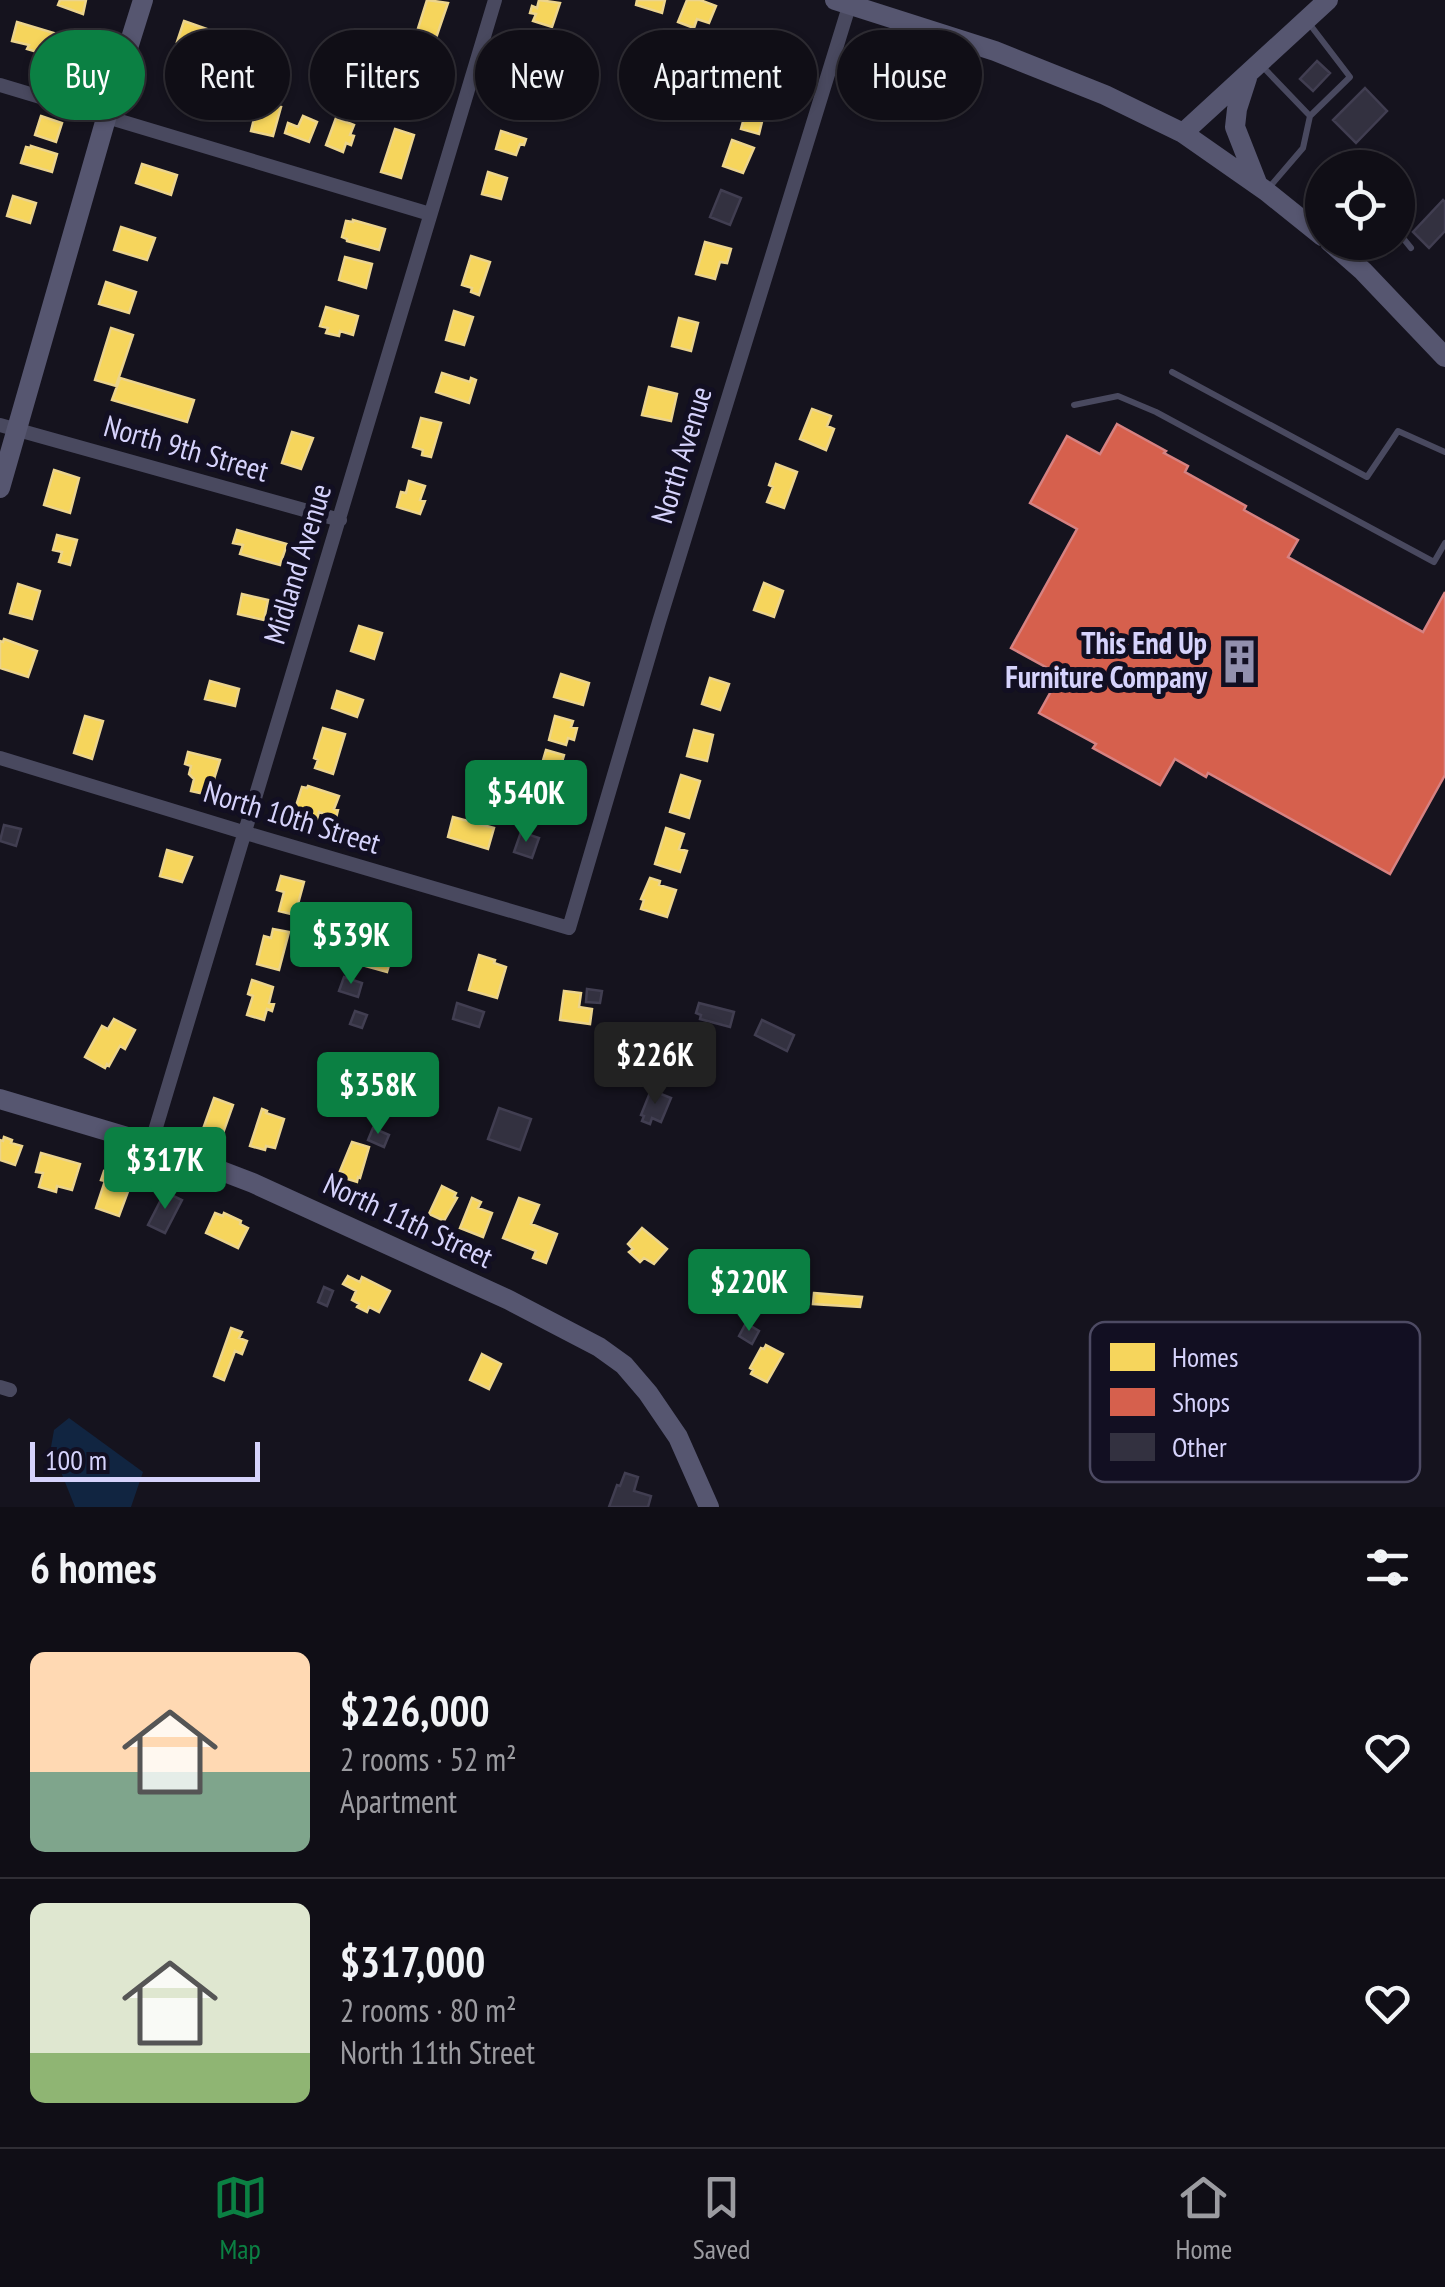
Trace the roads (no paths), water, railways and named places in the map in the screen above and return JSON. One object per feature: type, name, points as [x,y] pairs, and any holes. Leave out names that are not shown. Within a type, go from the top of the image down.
[{"type":"street","points":[[133,30],[143,0]]},
{"type":"street","name":"Midland Avenue","points":[[150,1144],[495,0]]},
{"type":"street","points":[[1183,133],[1328,0]]},
{"type":"street","points":[[845,2],[995,50],[1105,95],[1183,133],[1305,221]]},
{"type":"street","name":"North Avenue","points":[[569,928],[845,2]]},
{"type":"street","points":[[1254,68],[1236,109],[1236,127],[1262,188]]},
{"type":"street","points":[[0,85],[30,93]]},
{"type":"street","points":[[0,488],[9,428],[104,120]]},
{"type":"street","points":[[122,120],[430,214]]},
{"type":"street","points":[[1351,260],[1445,356]]},
{"type":"street","name":"North 9th Street","points":[[9,428],[340,520]]},
{"type":"street","name":"North 10th Street","points":[[0,758],[569,928]]},
{"type":"street","name":"North 11th Street","points":[[0,1100],[150,1144],[281,1195],[509,1300],[599,1347],[624,1365],[648,1392],[678,1437],[709,1507]]},
{"type":"lane","points":[[1262,188],[1303,148],[1310,116],[1350,77],[1306,20]]},
{"type":"lane","points":[[1254,68],[1310,116]]},
{"type":"lane","points":[[1172,372],[1367,477],[1398,431],[1445,452]]},
{"type":"lane","points":[[1074,405],[1118,396],[1156,412],[1434,562],[1445,544]]},
{"type":"water","points":[[69,1418],[143,1472],[131,1507],[75,1507],[51,1447],[54,1430]]},
{"type":"place","name":"This End Up Furniture Company","points":[[1240,661]]}]
